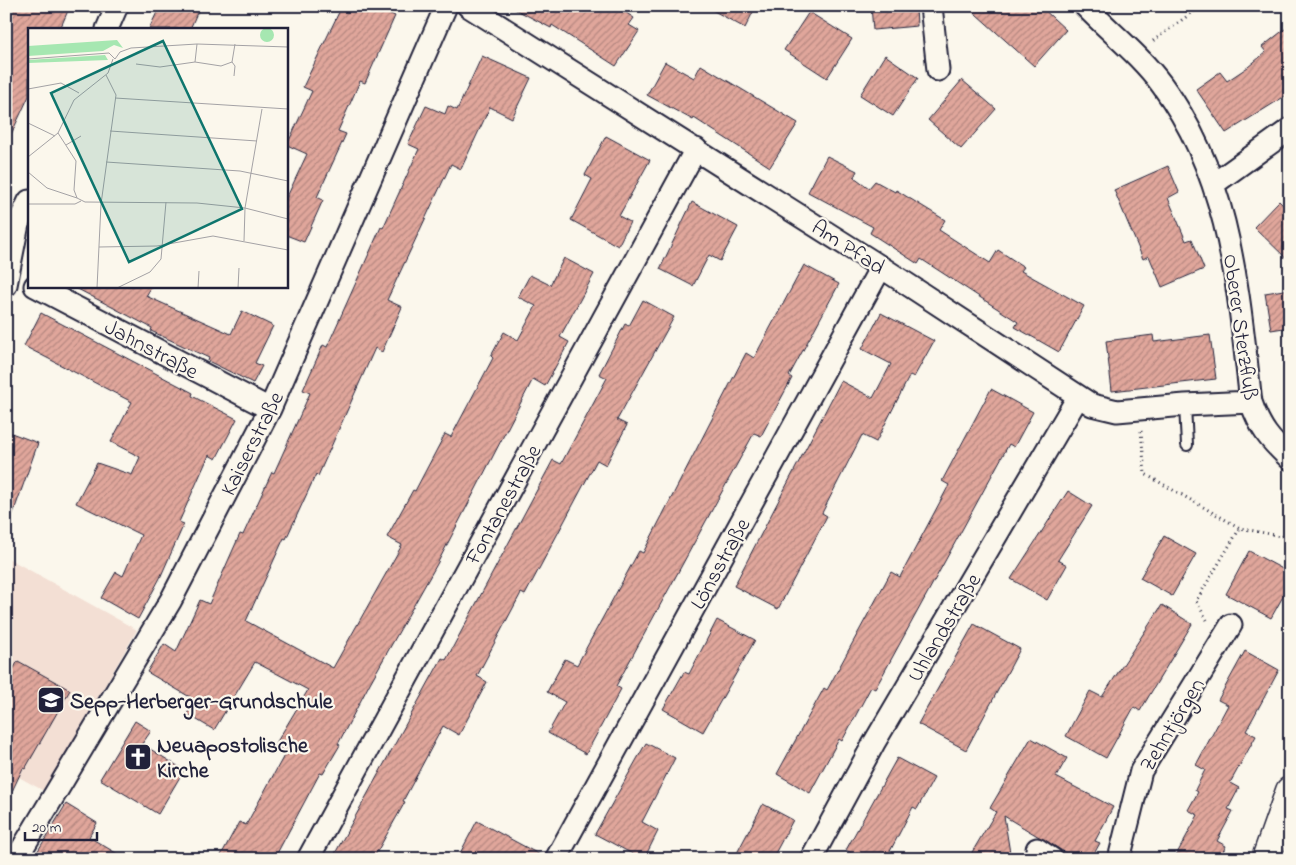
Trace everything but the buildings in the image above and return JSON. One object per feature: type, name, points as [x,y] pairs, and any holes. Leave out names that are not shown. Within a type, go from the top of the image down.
[{"type":"street","points":[[107,28],[117,6]]},
{"type":"street","name":"Kaiserstraße","points":[[16,859],[170,600],[270,409],[446,6]]},
{"type":"street","name":"Am Pfad","points":[[468,6],[882,267],[1078,397],[1103,408],[1117,411],[1251,402]]},
{"type":"street","points":[[931,6],[938,70]]},
{"type":"street","name":"Oberer Sterzfluß","points":[[1084,6],[1135,54],[1162,84],[1189,128],[1215,183],[1232,252],[1251,402],[1258,422],[1265,434],[1290,458]]},
{"type":"street","points":[[1215,183],[1290,129]]},
{"type":"street","name":"Fontanestraße","points":[[308,859],[696,149]]},
{"type":"street","points":[[28,203],[18,224],[7,276],[28,283]]},
{"type":"street","name":"Lönsstraße","points":[[556,859],[882,267]]},
{"type":"street","name":"Jahnstraße","points":[[39,288],[270,409]]},
{"type":"street","name":"Uhlandstraße","points":[[811,859],[874,743],[1078,397]]},
{"type":"street","name":"Zehntjörgen","points":[[1119,859],[1141,771],[1225,634]]},
{"type":"street","points":[[1266,859],[1290,791]]},
{"type":"lane","points":[[1185,405],[1187,445]]},
{"type":"path","points":[[1135,54],[1201,6]]},
{"type":"path","points":[[1139,411],[1145,474],[1240,528],[1290,538]]},
{"type":"path","points":[[1225,634],[1196,601],[1240,528]]},
{"type":"shaded area","name":"Sepp-Herberger-Grundschule","points":[[6,557],[137,630],[44,791],[6,770]]},
{"type":"place","name":"Sepp-Herberger-Grundschule","points":[[51,700]]},
{"type":"place","name":"Neuapostolische Kirche","points":[[138,757]]}]
